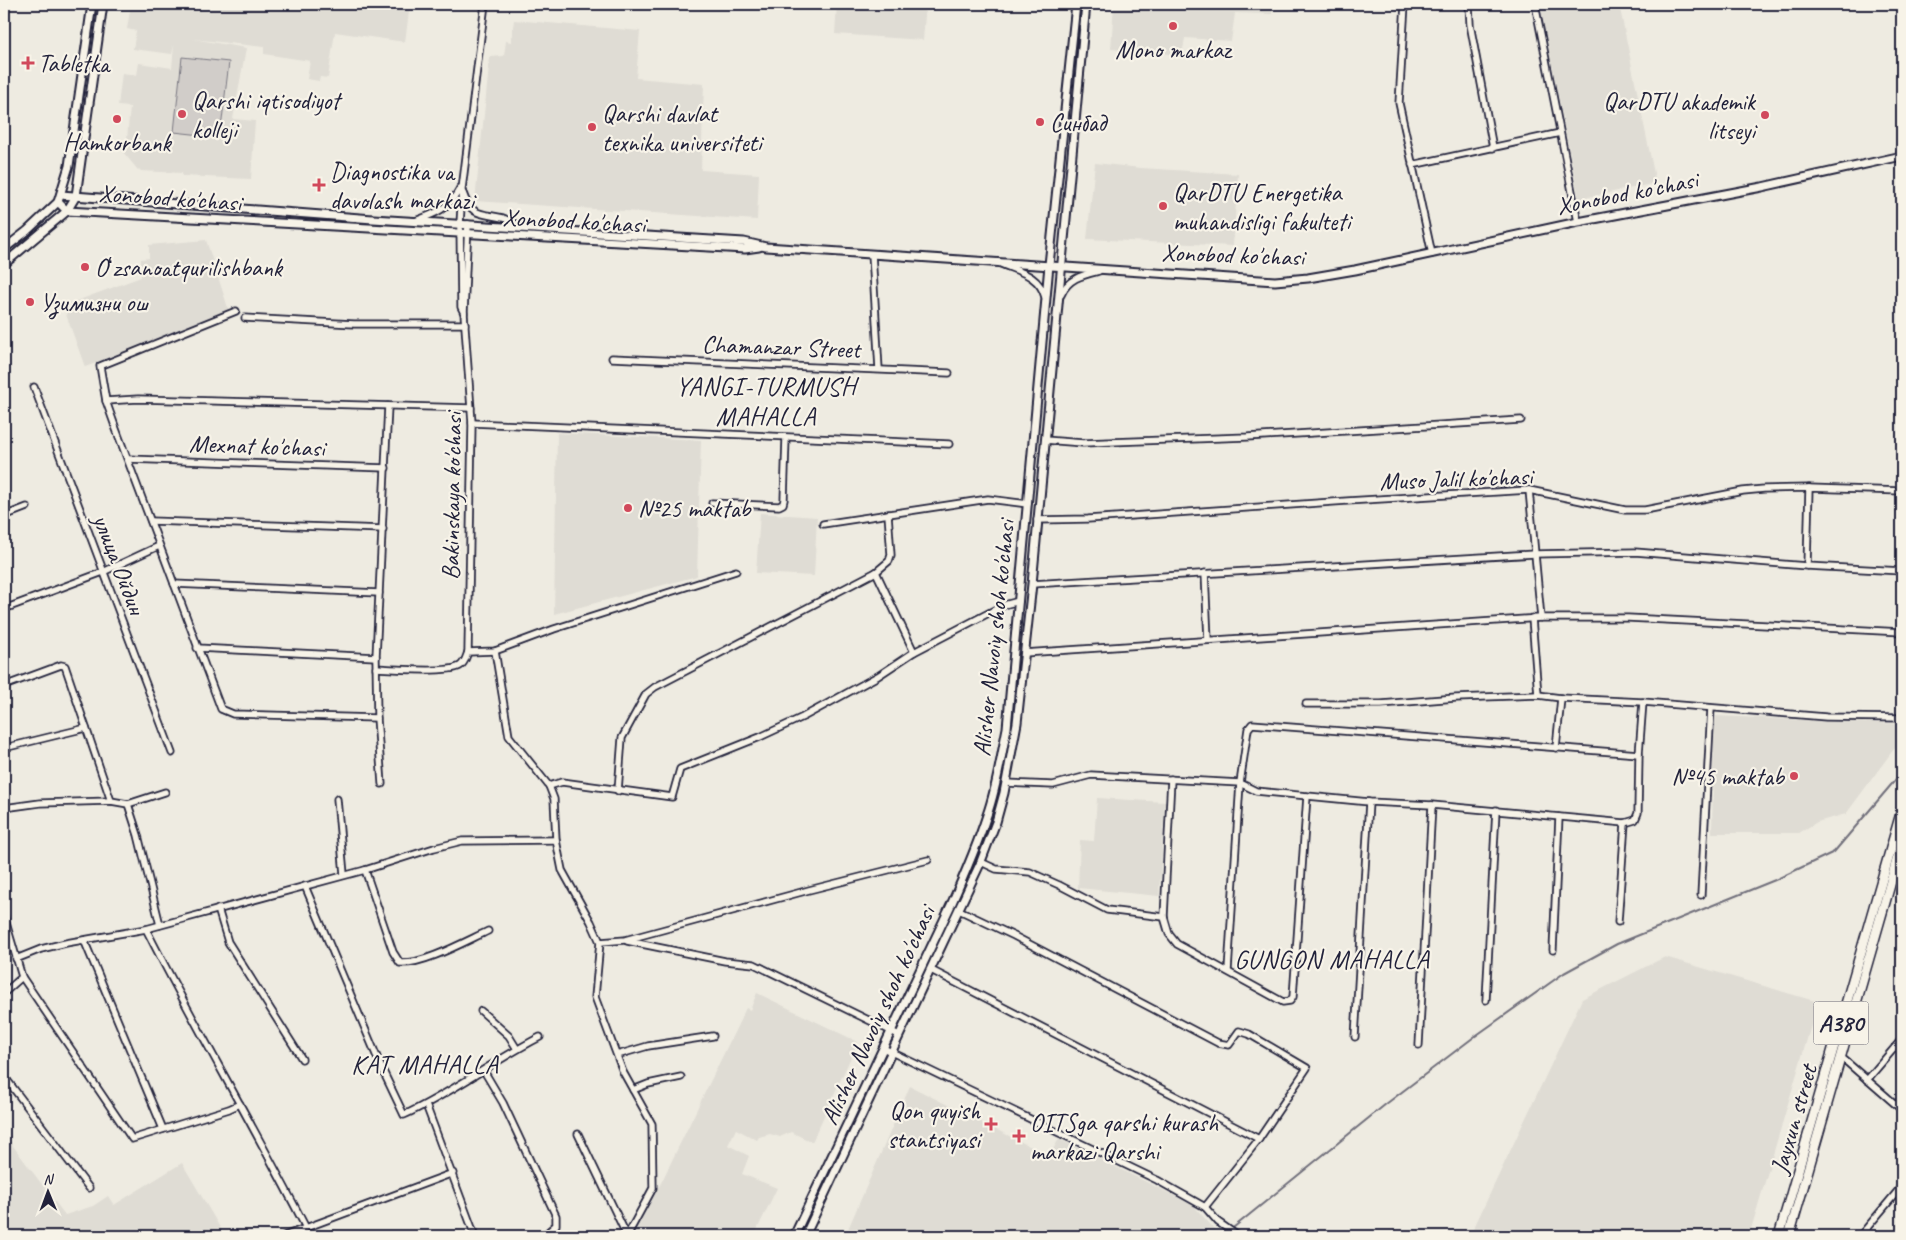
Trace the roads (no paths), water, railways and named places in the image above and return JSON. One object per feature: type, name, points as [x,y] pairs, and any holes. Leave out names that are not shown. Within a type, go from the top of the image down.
[{"type":"highway","name":"Jayxun street","points":[[1779,1236],[1902,810]]},
{"type":"highway","name":"Jayxun street","points":[[1790,1236],[1902,843]]},
{"type":"main road","points":[[4,249],[27,231],[60,198],[69,166],[92,4]]},
{"type":"main road","points":[[4,264],[68,210],[76,196],[103,4]]},
{"type":"main road","name":"Alisher Navoiy shoh ko'chasi","points":[[794,1236],[951,905],[974,852],[988,813],[1007,728],[1049,265],[1076,4]]},
{"type":"main road","name":"Alisher Navoiy shoh ko'chasi","points":[[805,1236],[981,862],[996,822],[1006,783],[1017,723],[1032,584],[1060,266],[1086,4]]},
{"type":"main road","name":"Xonobod ko'chasi","points":[[762,247],[745,250],[68,210],[60,198],[76,196],[413,221],[744,242],[762,247],[1275,281],[1308,278],[1432,254],[1578,222],[1762,187],[1902,156]]},
{"type":"street","name":"Bakinskaya ko'chasi","points":[[464,313],[461,307],[460,224],[462,186],[485,4]]},
{"type":"street","points":[[1405,4],[1399,103],[1432,254]]},
{"type":"street","points":[[1469,4],[1470,24],[1493,148]]},
{"type":"street","points":[[1535,4],[1578,222]]},
{"type":"street","points":[[1067,100],[1076,100]]},
{"type":"street","points":[[1412,165],[1560,134]]},
{"type":"street","points":[[413,221],[437,213],[447,207],[462,186]]},
{"type":"street","points":[[462,186],[466,203],[474,212],[505,218],[523,228]]},
{"type":"street","name":"Bakinskaya ko'chasi","points":[[468,224],[464,313],[472,423],[468,652]]},
{"type":"street","points":[[872,254],[879,369]]},
{"type":"street","points":[[995,262],[1037,281],[1042,288],[1046,302]]},
{"type":"street","points":[[1057,304],[1063,289],[1070,280],[1109,269]]},
{"type":"street","points":[[236,311],[100,366],[106,401],[221,710],[233,714],[377,718]]},
{"type":"street","points":[[245,318],[354,324],[464,324]]},
{"type":"street","name":"Chamanzar Street","points":[[612,358],[949,373]]},
{"type":"street","name":"улица Ойдин","points":[[34,387],[172,753]]},
{"type":"street","points":[[106,401],[138,398],[471,408]]},
{"type":"street","points":[[382,784],[377,718],[376,657],[388,406]]},
{"type":"street","points":[[1045,440],[1083,443],[1246,437],[1521,420]]},
{"type":"street","points":[[472,423],[950,444]]},
{"type":"street","points":[[712,503],[779,506],[783,504],[786,438]]},
{"type":"street","name":"Mexnat ko'chasi","points":[[128,459],[386,468]]},
{"type":"street","points":[[1807,566],[1809,488]]},
{"type":"street","name":"Muso Jalil ko'chasi","points":[[1037,520],[1088,519],[1529,490],[1625,510],[1645,510],[1743,491],[1809,488],[1902,491]]},
{"type":"street","points":[[1529,490],[1541,618]]},
{"type":"street","points":[[823,524],[988,499],[1028,504]]},
{"type":"street","points":[[4,516],[27,507]]},
{"type":"street","points":[[618,791],[622,738],[646,694],[655,687],[876,572],[889,561],[891,555],[888,514]]},
{"type":"street","points":[[151,521],[383,528]]},
{"type":"street","points":[[4,609],[103,572],[159,546]]},
{"type":"street","points":[[1032,584],[1534,554],[1635,552],[1807,566],[1902,571]]},
{"type":"street","points":[[1022,566],[1033,567]]},
{"type":"street","points":[[376,668],[448,669],[460,666],[466,660],[468,652],[495,651],[554,629],[736,571]]},
{"type":"street","points":[[876,572],[914,652]]},
{"type":"street","points":[[1205,573],[1208,640]]},
{"type":"street","points":[[174,584],[379,593]]},
{"type":"street","points":[[549,786],[562,782],[672,797],[680,769],[804,717],[878,676],[914,652],[1004,605],[1018,601]]},
{"type":"street","points":[[1532,618],[1538,695]]},
{"type":"street","points":[[1024,653],[1532,618],[1628,618],[1902,632]]},
{"type":"street","points":[[197,648],[376,657]]},
{"type":"street","points":[[495,651],[509,736],[549,786],[554,799],[556,840],[562,870],[600,942],[595,997],[616,1055],[652,1124],[653,1188],[627,1236]]},
{"type":"street","points":[[4,686],[61,665],[65,666],[111,801]]},
{"type":"street","points":[[1306,704],[1381,704],[1456,698],[1538,695],[1826,717],[1902,718]]},
{"type":"street","points":[[1556,748],[1561,698]]},
{"type":"street","points":[[1006,783],[1053,785],[1091,775],[1240,783],[1256,792],[1369,802],[1496,810],[1625,823],[1635,820],[1638,813],[1639,754],[1643,702]]},
{"type":"street","points":[[1701,895],[1711,708]]},
{"type":"street","points":[[1228,971],[1240,783],[1248,729],[1252,724],[1639,754]]},
{"type":"street","points":[[4,748],[86,728]]},
{"type":"street","points":[[1171,779],[1164,917],[1169,934],[1177,944],[1283,1002],[1290,1001],[1293,997],[1307,796]]},
{"type":"street","points":[[4,808],[40,803],[111,801],[128,804],[165,792]]},
{"type":"street","points":[[337,799],[344,874]]},
{"type":"street","points":[[1355,1037],[1369,802]]},
{"type":"street","points":[[128,804],[138,835],[160,925]]},
{"type":"street","points":[[1419,1046],[1432,805]]},
{"type":"street","points":[[1486,1000],[1496,810]]},
{"type":"street","points":[[1553,950],[1559,817]]},
{"type":"street","points":[[1618,922],[1625,823]]},
{"type":"street","points":[[16,959],[41,949],[146,929],[364,870],[462,841],[556,840]]},
{"type":"street","points":[[600,942],[625,940],[928,860]]},
{"type":"street","points":[[981,862],[996,868],[1030,872],[1107,910],[1164,917]]},
{"type":"street","points":[[364,870],[393,952],[400,963],[407,964],[437,954],[488,931]]},
{"type":"street","points":[[305,886],[382,1069],[404,1115],[426,1105],[484,1071],[517,1048],[540,1038]]},
{"type":"street","points":[[218,909],[228,942],[302,1059]]},
{"type":"street","points":[[959,910],[1014,936],[1218,1042],[1229,1045],[1239,1031],[1249,1034],[1307,1068],[1259,1139],[1205,1207]]},
{"type":"street","points":[[4,916],[22,977],[132,1139],[240,1104]]},
{"type":"street","points":[[146,929],[174,985],[306,1228]]},
{"type":"street","points":[[84,940],[163,1129]]},
{"type":"street","points":[[625,940],[725,961],[754,964],[899,1035]]},
{"type":"street","points":[[931,970],[1259,1139]]},
{"type":"street","points":[[4,993],[22,977]]},
{"type":"street","points":[[481,1012],[509,1036],[517,1048]]},
{"type":"street","points":[[616,1055],[648,1046],[713,1036]]},
{"type":"street","points":[[1867,1080],[1902,1039]]},
{"type":"street","points":[[883,1048],[1157,1180],[1205,1207],[1218,1222],[1238,1236]]},
{"type":"street","points":[[1841,1057],[1902,1110]]},
{"type":"street","points":[[484,1071],[503,1103],[556,1216],[556,1225],[546,1236]]},
{"type":"street","points":[[4,1076],[89,1188]]},
{"type":"street","points":[[633,1090],[648,1084],[681,1077]]},
{"type":"street","points":[[426,1105],[452,1173],[473,1236]]},
{"type":"street","points":[[578,1134],[627,1236]]},
{"type":"street","points":[[284,1236],[452,1173]]},
{"type":"street","points":[[1860,1236],[1902,1186]]},
{"type":"waterway","points":[[1223,1236],[1386,1104],[1474,1037],[1564,973],[1617,944],[1775,880],[1834,852],[1897,778],[1902,768]]},
{"type":"place","name":"Mono markaz","points":[[1173,26]]},
{"type":"place","name":"Tabletka","points":[[28,63]]},
{"type":"place","name":"Qarshi iqtisodiyot kolleji","points":[[182,114]]},
{"type":"place","name":"QarDTU akademik litseyi","points":[[1765,115]]},
{"type":"place","name":"Hamkorbank","points":[[117,119]]},
{"type":"place","name":"Синбад","points":[[1040,122]]},
{"type":"place","name":"Qarshi davlat texnika universiteti","points":[[592,127]]},
{"type":"place","name":"Diagnostika va davolash markazi","points":[[319,185]]},
{"type":"place","name":"QarDTU Energetika muhandisligi fakulteti","points":[[1163,206]]},
{"type":"place","name":"Oʻzsanoatqurilishbank","points":[[85,267]]},
{"type":"place","name":"Узимизни ош","points":[[30,302]]},
{"type":"place","name":"№25 maktab","points":[[628,508]]},
{"type":"place","name":"№45 maktab","points":[[1794,776]]},
{"type":"place","name":"Qon quyish stantsiyasi","points":[[991,1124]]},
{"type":"place","name":"OITSga qarshi kurash markazi Qarshi","points":[[1019,1136]]},
{"type":"district","name":"YANGI-TURMUSH MAHALLA","points":[[766,401]]},
{"type":"district","name":"GUNGON MAHALLA","points":[[1332,959]]},
{"type":"district","name":"KAT MAHALLA","points":[[425,1064]]}]
